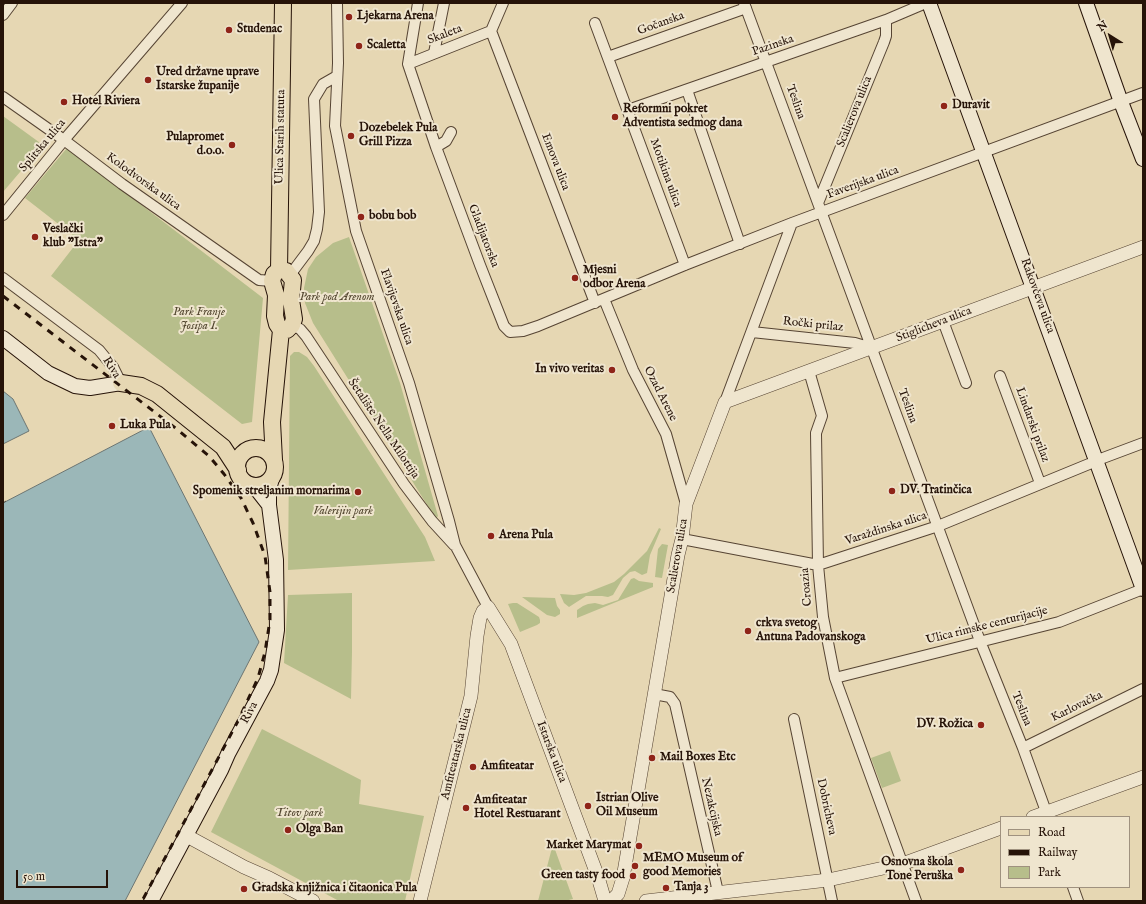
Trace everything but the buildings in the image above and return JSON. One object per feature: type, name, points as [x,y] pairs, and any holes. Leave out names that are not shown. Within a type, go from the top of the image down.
[{"type":"main road","name":"Ulica Starih statuta","points":[[274,460],[272,422],[287,327],[276,324],[275,316],[276,295],[280,276],[282,3]]},
{"type":"main road","name":"Rakovčeva ulica","points":[[930,3],[1143,589]]},
{"type":"main road","points":[[1086,3],[1143,159]]},
{"type":"main road","points":[[3,338],[48,373],[75,386],[90,388],[121,383]]},
{"type":"main road","name":"Riva","points":[[121,383],[133,384],[147,388],[157,394],[223,447],[238,470]]},
{"type":"main road","name":"Ulica Starih statuta","points":[[251,449],[260,444],[267,435],[272,422]]},
{"type":"main road","name":"Riva","points":[[223,447],[240,451],[251,449]]},
{"type":"main road","points":[[251,449],[266,451],[274,460],[275,472],[272,478],[262,485],[249,484],[240,476],[238,464],[240,458],[251,449]]},
{"type":"main road","name":"Riva","points":[[151,901],[187,836],[267,681],[271,670],[277,630],[276,560],[269,506],[269,490],[272,478]]},
{"type":"main road","name":"Riva","points":[[249,484],[258,491],[269,506]]},
{"type":"street","points":[[3,15],[12,3]]},
{"type":"street","name":"Splitska ulica","points":[[3,215],[64,140],[182,3]]},
{"type":"street","name":"Flavijevska ulica","points":[[337,3],[335,126],[356,231],[409,383],[455,545],[488,607]]},
{"type":"street","name":"Gladijatorska","points":[[418,3],[408,64],[436,147],[504,326],[510,332],[523,331],[600,301]]},
{"type":"street","points":[[434,53],[444,3]]},
{"type":"street","points":[[491,31],[503,3]]},
{"type":"street","name":"Pazinska","points":[[628,110],[886,20],[926,3]]},
{"type":"street","name":"Gočanska","points":[[608,57],[745,5]]},
{"type":"street","name":"Teslina","points":[[745,5],[980,641],[1023,748],[1047,815]]},
{"type":"street","name":"Scalierova ulica","points":[[820,207],[884,42],[886,36],[886,20]]},
{"type":"street","name":"Motikina ulica","points":[[595,23],[685,265]]},
{"type":"street","name":"Skaleta","points":[[408,64],[491,31]]},
{"type":"street","name":"Emova ulica","points":[[491,31],[600,301]]},
{"type":"street","points":[[280,276],[308,251],[314,241],[319,212],[314,99],[323,84],[337,76]]},
{"type":"street","points":[[687,90],[740,244]]},
{"type":"street","name":"Faverijska ulica","points":[[600,301],[685,265],[792,223],[820,207],[984,152],[1143,93]]},
{"type":"street","name":"Kolodvorska ulica","points":[[3,97],[64,140],[122,184],[259,280],[280,276]]},
{"type":"street","points":[[436,147],[446,141],[451,132]]},
{"type":"street","name":"Scalierova ulica","points":[[611,901],[618,894],[623,878],[682,539],[686,504],[726,402],[792,223]]},
{"type":"street","name":"Stiglicheva ulica","points":[[726,402],[1143,248]]},
{"type":"street","name":"Riva","points":[[3,278],[99,350],[113,367],[121,383]]},
{"type":"street","name":"Ozad Arene","points":[[600,301],[666,434],[686,504]]},
{"type":"street","points":[[943,321],[966,383]]},
{"type":"street","name":"Šetalište Nella Milottija","points":[[287,327],[300,330],[306,336],[404,484],[432,521],[455,545]]},
{"type":"street","name":"Ročki prilaz","points":[[752,332],[855,343],[872,348]]},
{"type":"street","name":"Croazia","points":[[809,371],[822,416],[816,433],[818,565],[823,617],[834,678],[916,901]]},
{"type":"street","name":"Lindarski prilaz","points":[[1000,376],[1040,483]]},
{"type":"street","points":[[1103,458],[1143,443]]},
{"type":"street","name":"Varaždinska ulica","points":[[682,539],[818,565],[938,526],[1089,464]]},
{"type":"street","name":"Ulica rimske centurijacije","points":[[834,678],[1065,620],[1143,589]]},
{"type":"street","name":"Amfiteatarska ulica","points":[[420,901],[471,696],[480,618],[483,611],[488,607]]},
{"type":"street","name":"Istarska ulica","points":[[488,607],[511,644],[598,877],[605,901]]},
{"type":"street","name":"Karlovačka","points":[[1023,748],[1143,689]]},
{"type":"street","name":"Nezakcijska","points":[[654,694],[670,697],[675,704],[718,892]]},
{"type":"street","name":"Dobricheva","points":[[794,719],[832,901]]},
{"type":"street","points":[[1047,815],[1143,777]]},
{"type":"street","points":[[646,901],[828,880],[902,864],[1000,828]]},
{"type":"street","points":[[187,836],[244,867],[313,901]]},
{"type":"street","points":[[1073,888],[1078,901]]},
{"type":"green space","points":[[3,116],[43,145],[3,192]]},
{"type":"green space","name":"Park Franje Josipa I.","points":[[67,148],[263,298],[252,422],[242,424],[51,276],[79,240],[25,198]]},
{"type":"green space","name":"Park pod Arenom","points":[[349,237],[400,383],[438,516],[436,519],[313,323],[305,303],[304,288],[308,269],[316,257],[333,243]]},
{"type":"green space","name":"Valerijin park","points":[[294,352],[299,352],[307,357],[314,366],[425,537],[435,561],[288,570],[290,356]]},
{"type":"green space","points":[[659,528],[661,529],[650,555],[647,573],[642,575],[635,571],[630,572],[623,578],[613,595],[608,597],[586,596],[569,607],[564,603],[560,594],[574,595],[586,593],[614,582],[647,551]]},
{"type":"green space","points":[[662,544],[668,545],[662,578],[655,577],[658,549]]},
{"type":"green space","points":[[634,578],[639,581],[653,583],[653,587],[577,618],[577,610],[583,606],[595,603],[603,605],[618,600],[631,579]]},
{"type":"green space","points":[[352,593],[351,699],[284,663],[288,595]]},
{"type":"green space","points":[[522,597],[555,598],[560,614],[555,617],[547,615]]},
{"type":"green space","points":[[517,603],[539,617],[540,623],[520,632],[508,604]]},
{"type":"green space","name":"Titov park","points":[[262,729],[361,780],[359,804],[424,816],[405,901],[339,901],[211,832]]},
{"type":"green space","points":[[890,751],[901,781],[882,788],[871,758]]},
{"type":"green space","points":[[553,844],[573,899],[564,901],[538,901]]},
{"type":"water","points":[[3,391],[13,399],[29,431],[3,444]]},
{"type":"water","points":[[149,427],[259,642],[125,901],[3,901],[3,503]]},
{"type":"railway","points":[[3,296],[178,430],[209,456],[241,498],[253,523],[265,556],[270,592],[270,620],[265,652],[258,678],[238,721],[142,901]]},
{"type":"place","name":"Ljekarna Arena","points":[[349,17]]},
{"type":"place","name":"Studenac","points":[[229,30]]},
{"type":"place","name":"Scaletta","points":[[359,46]]},
{"type":"place","name":"Ured državne uprave Istarske županije","points":[[148,80]]},
{"type":"place","name":"Hotel Riviera","points":[[64,102]]},
{"type":"place","name":"Duravit","points":[[944,106]]},
{"type":"place","name":"Reformni pokret Adventista sedmog dana","points":[[615,117]]},
{"type":"place","name":"Dozebelek Pula Grill Pizza","points":[[351,136]]},
{"type":"place","name":"Pulapromet d.o.o.","points":[[232,145]]},
{"type":"place","name":"bobu bob","points":[[361,217]]},
{"type":"place","name":"Veslački klub \"Istra\"","points":[[35,237]]},
{"type":"place","name":"Mjesni odbor Arena","points":[[575,278]]},
{"type":"place","name":"In vivo veritas","points":[[612,370]]},
{"type":"place","name":"Luka Pula","points":[[112,426]]},
{"type":"place","name":"DV. Tratinčica","points":[[892,491]]},
{"type":"place","name":"Spomenik streljanim mornarima","points":[[358,492]]},
{"type":"place","name":"Arena Pula","points":[[491,536]]},
{"type":"place","name":"crkva svetog Antuna Padovanskoga","points":[[748,631]]},
{"type":"place","name":"DV. Rožica","points":[[981,725]]},
{"type":"place","name":"Mail Boxes Etc","points":[[652,758]]},
{"type":"place","name":"Amfiteatar","points":[[473,767]]},
{"type":"place","name":"Istrian Olive Oil Museum","points":[[588,806]]},
{"type":"place","name":"Amfiteatar Hotel Restuarant","points":[[466,808]]},
{"type":"place","name":"Olga Ban","points":[[288,830]]},
{"type":"place","name":"Market Marymat","points":[[639,846]]},
{"type":"place","name":"MEMO Museum of good Memories","points":[[635,866]]},
{"type":"place","name":"Osnovna škola Tone Peruška","points":[[961,870]]},
{"type":"place","name":"Green tasty food","points":[[633,876]]},
{"type":"place","name":"Tanja 3","points":[[666,888]]},
{"type":"place","name":"Gradska knjižnica i čitaonica Pula","points":[[244,889]]}]
